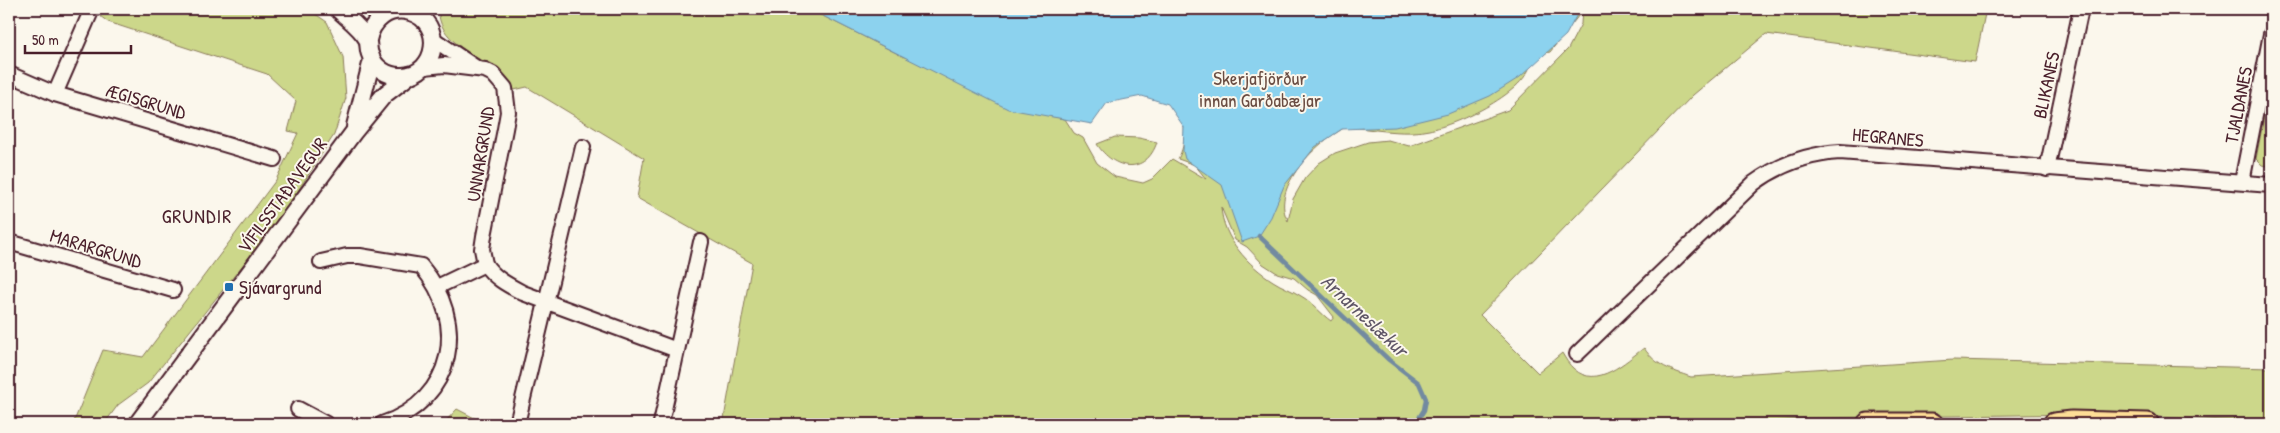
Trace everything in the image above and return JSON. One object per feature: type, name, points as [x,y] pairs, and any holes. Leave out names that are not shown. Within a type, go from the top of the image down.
[{"type":"main road","points":[[2054,424],[2072,422],[2148,424]]},
{"type":"main road","points":[[1868,424],[1932,424]]},
{"type":"street","points":[[55,94],[92,9]]},
{"type":"street","points":[[338,9],[368,40],[372,27],[381,11],[415,11],[425,21],[433,39],[432,54],[417,71],[391,75],[378,68],[372,60]]},
{"type":"street","name":"BLIKANES","points":[[2047,169],[2081,9]]},
{"type":"street","name":"TJALDANES","points":[[2242,182],[2271,34]]},
{"type":"street","name":"UNNARGRUND","points":[[433,39],[475,67],[492,74],[505,88],[507,98],[506,129],[484,236],[482,249],[485,264]]},
{"type":"street","name":"VÍFILSSTAÐAVEGUR","points":[[353,133],[372,60],[369,53],[368,40]]},
{"type":"street","name":"UNNARGRUND","points":[[417,71],[444,65],[475,67]]},
{"type":"street","name":"VÍFILSSTAÐAVEGUR","points":[[136,424],[353,133],[384,96],[417,71]]},
{"type":"street","name":"ÆGISGRUND","points":[[9,74],[55,94],[274,160]]},
{"type":"street","points":[[516,424],[583,147]]},
{"type":"street","name":"HEGRANES","points":[[1577,354],[1744,192],[1766,174],[1794,160],[1825,153],[1840,152],[2271,185]]},
{"type":"street","name":"MARARGRUND","points":[[9,242],[173,290]]},
{"type":"street","points":[[661,423],[701,242]]},
{"type":"street","points":[[321,262],[333,258],[354,256],[421,266],[437,287],[444,303],[449,331],[449,344],[442,373],[430,394],[400,416],[382,424]]},
{"type":"street","points":[[437,287],[485,264],[491,272],[506,284],[677,350]]},
{"type":"street","points":[[298,408],[326,424]]},
{"type":"green space","points":[[103,9],[308,9],[327,22],[343,57],[346,98],[334,135],[279,220],[148,383],[118,405],[104,424],[73,424],[103,350],[143,357],[276,180],[298,133],[288,131],[296,101],[267,74],[108,22],[100,16]]},
{"type":"green space","points":[[439,9],[809,9],[904,57],[1579,9],[1579,15],[1550,52],[1540,54],[1531,61],[1527,73],[1518,84],[1505,95],[1473,114],[1441,127],[1412,132],[1393,132],[1347,126],[1326,140],[1306,159],[1296,171],[1289,184],[1284,209],[1288,221],[1293,199],[1305,178],[1319,163],[1335,153],[1368,142],[1388,140],[1409,146],[1508,110],[1568,49],[1581,24],[1582,9],[1986,9],[1975,62],[1766,34],[1693,95],[1480,315],[1538,373],[1562,353],[1572,367],[1583,375],[1602,375],[1620,366],[1644,348],[1659,363],[1691,377],[1953,360],[2271,368],[2271,422],[2089,414],[1808,418],[1754,424],[723,424],[752,263],[637,198],[644,158],[527,87],[514,90],[499,72],[450,38],[440,20]],"holes":[[[1144,84],[1181,108],[1184,134],[1183,146],[1178,159],[1195,165],[1206,179],[1172,159],[1152,179],[1143,183],[1115,177],[1097,163],[1083,138],[1074,133],[1065,119],[1050,116]],[[1221,207],[1235,240],[1247,247],[1263,264],[1277,273],[1294,278],[1317,295],[1334,317],[1331,321],[1305,299],[1264,275],[1246,259],[1226,230]]]},
{"type":"green space","points":[[2271,80],[2271,167],[2262,165],[2256,159]]},
{"type":"green space","points":[[1115,137],[1139,138],[1157,142],[1152,153],[1145,160],[1129,166],[1120,164],[1112,159],[1097,144]]},
{"type":"green space","points":[[457,409],[486,424],[443,424]]},
{"type":"water","name":"Skerjafjörður innan Garðabæjar","points":[[809,9],[1580,9],[1566,35],[1520,77],[1490,96],[1448,114],[1395,127],[1342,129],[1315,147],[1284,186],[1271,217],[1259,236],[1242,242],[1222,185],[1185,159],[1183,151],[1184,127],[1168,104],[1142,96],[1107,103],[1092,124],[1008,109]]},
{"type":"waterway","name":"Arnarneslækur","points":[[1259,236],[1389,360],[1419,383],[1426,399],[1424,410],[1415,424]]},
{"type":"place","name":"Sjávargrund","points":[[229,287]]},
{"type":"district","name":"GRUNDIR","points":[[197,215]]}]
